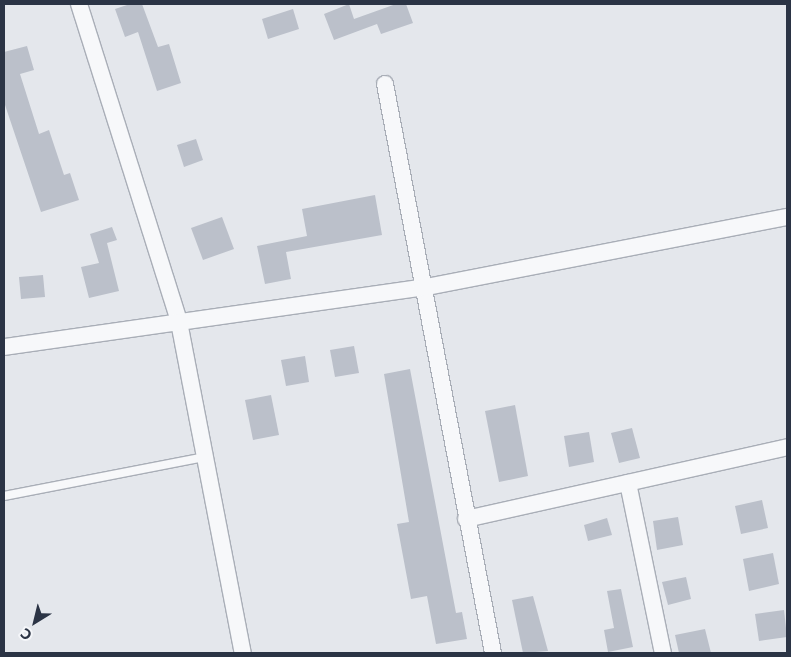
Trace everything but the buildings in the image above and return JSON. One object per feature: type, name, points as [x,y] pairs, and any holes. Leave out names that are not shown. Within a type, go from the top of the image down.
[{"type":"street","points":[[80,4],[178,322],[243,653]]},
{"type":"street","points":[[385,84],[421,288],[493,653]]},
{"type":"street","points":[[4,347],[421,288],[787,217]]},
{"type":"street","points":[[466,519],[787,448]]},
{"type":"street","points":[[628,483],[663,653]]},
{"type":"lane","points":[[4,496],[205,457]]}]
